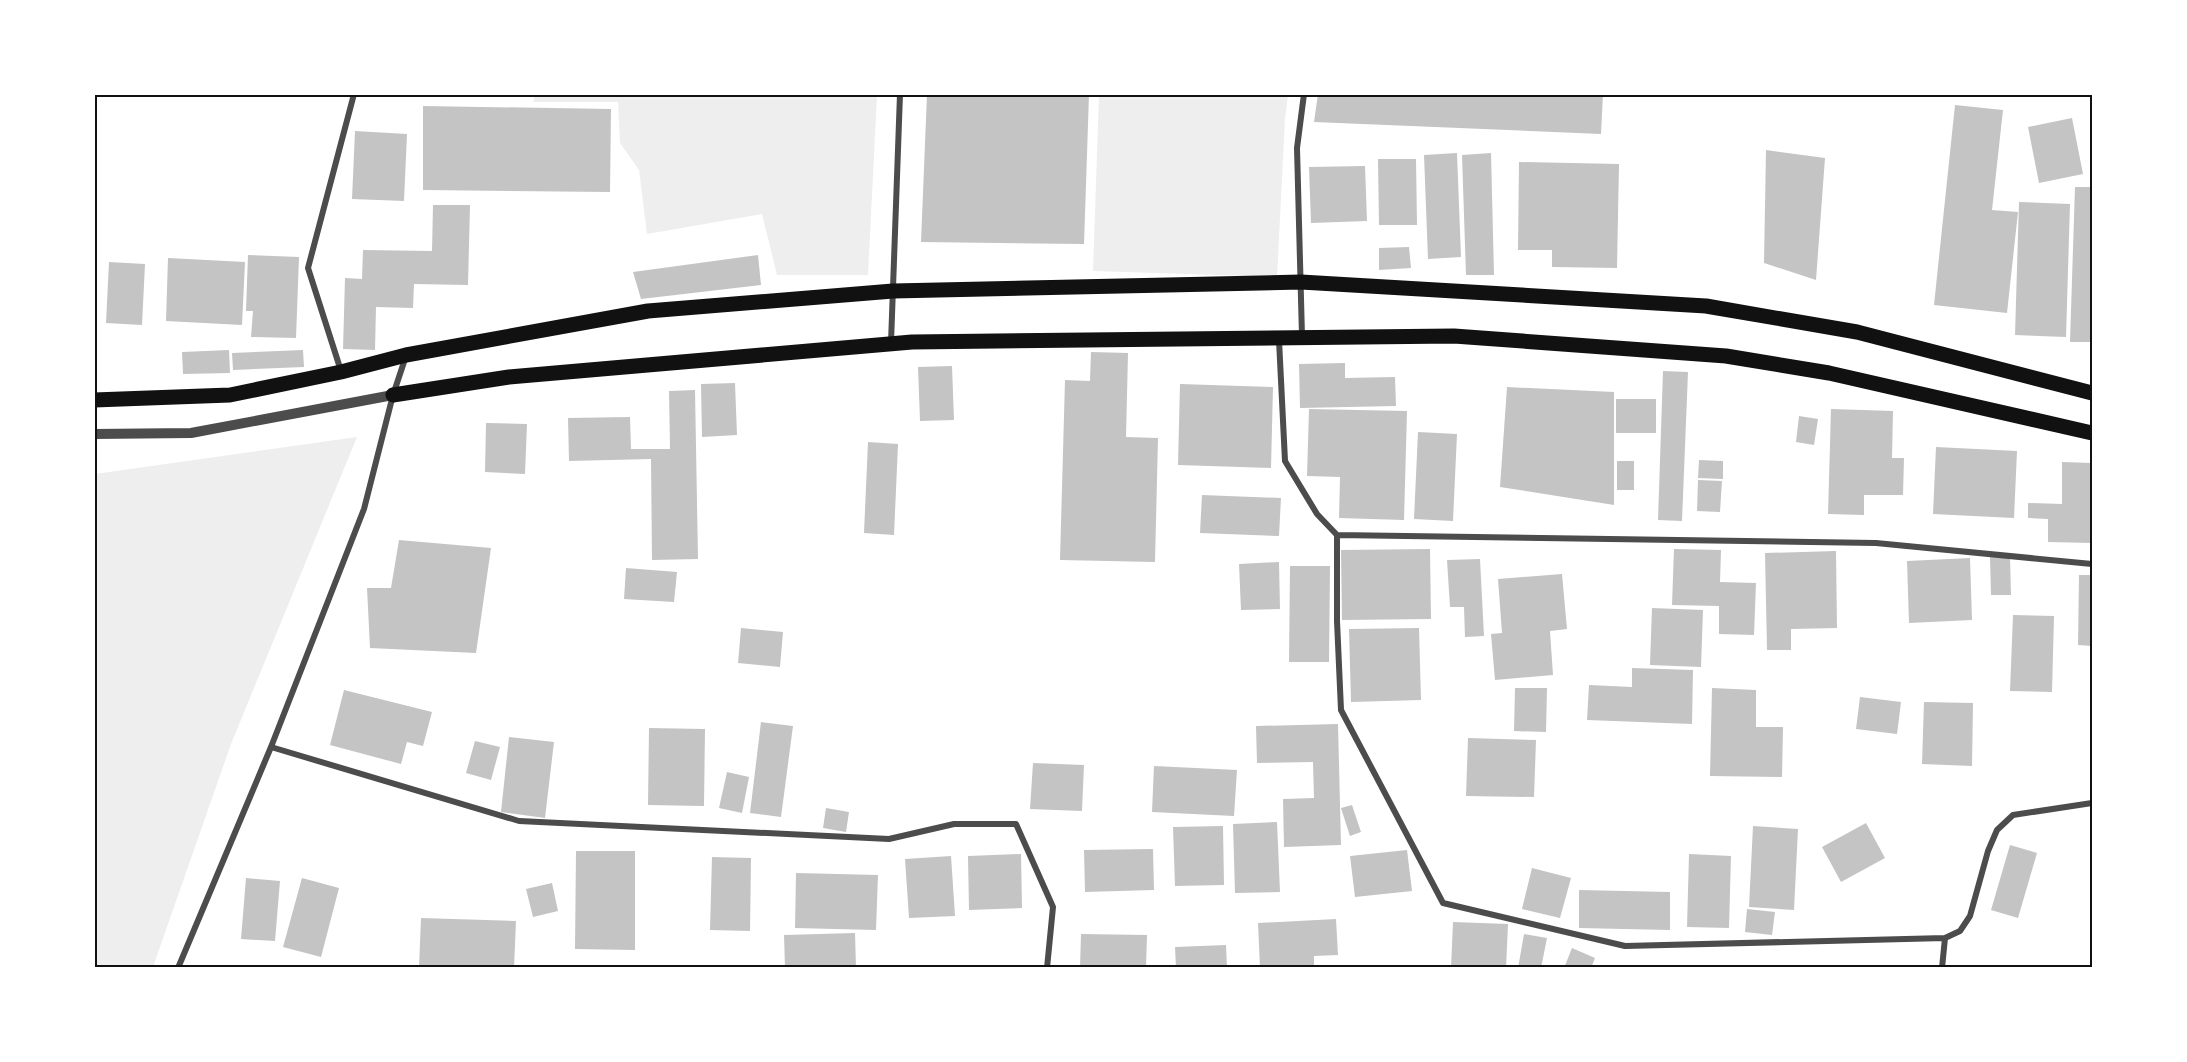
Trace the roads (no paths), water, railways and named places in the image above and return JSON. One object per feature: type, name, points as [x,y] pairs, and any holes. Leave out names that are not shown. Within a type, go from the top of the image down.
[{"type":"main road","points":[[94,399],[230,395],[341,372],[406,355],[648,311],[893,291],[1301,282],[1706,306],[1857,332],[2092,393]]},
{"type":"main road","points":[[393,395],[509,377],[891,343],[1454,336],[1726,356],[1829,373],[2092,433]]},
{"type":"street","points":[[341,372],[308,268],[354,94]]},
{"type":"street","points":[[891,343],[900,94]]},
{"type":"street","points":[[1302,338],[1297,148],[1304,94]]},
{"type":"street","points":[[1279,339],[1285,461],[1317,514],[1337,534],[1876,543],[2092,564]]},
{"type":"street","points":[[178,968],[271,747],[364,509],[393,395],[406,355]]},
{"type":"street","points":[[94,434],[191,433],[393,395]]},
{"type":"street","points":[[1337,534],[1337,621],[1341,711],[1443,903],[1625,946],[1945,938],[1960,931],[1970,916],[1988,852],[1997,830],[2013,815],[2092,803]]},
{"type":"street","points":[[271,747],[519,821],[889,839],[954,824],[1016,824],[1053,907],[1047,968]]},
{"type":"street","points":[[1942,968],[1945,938]]}]
